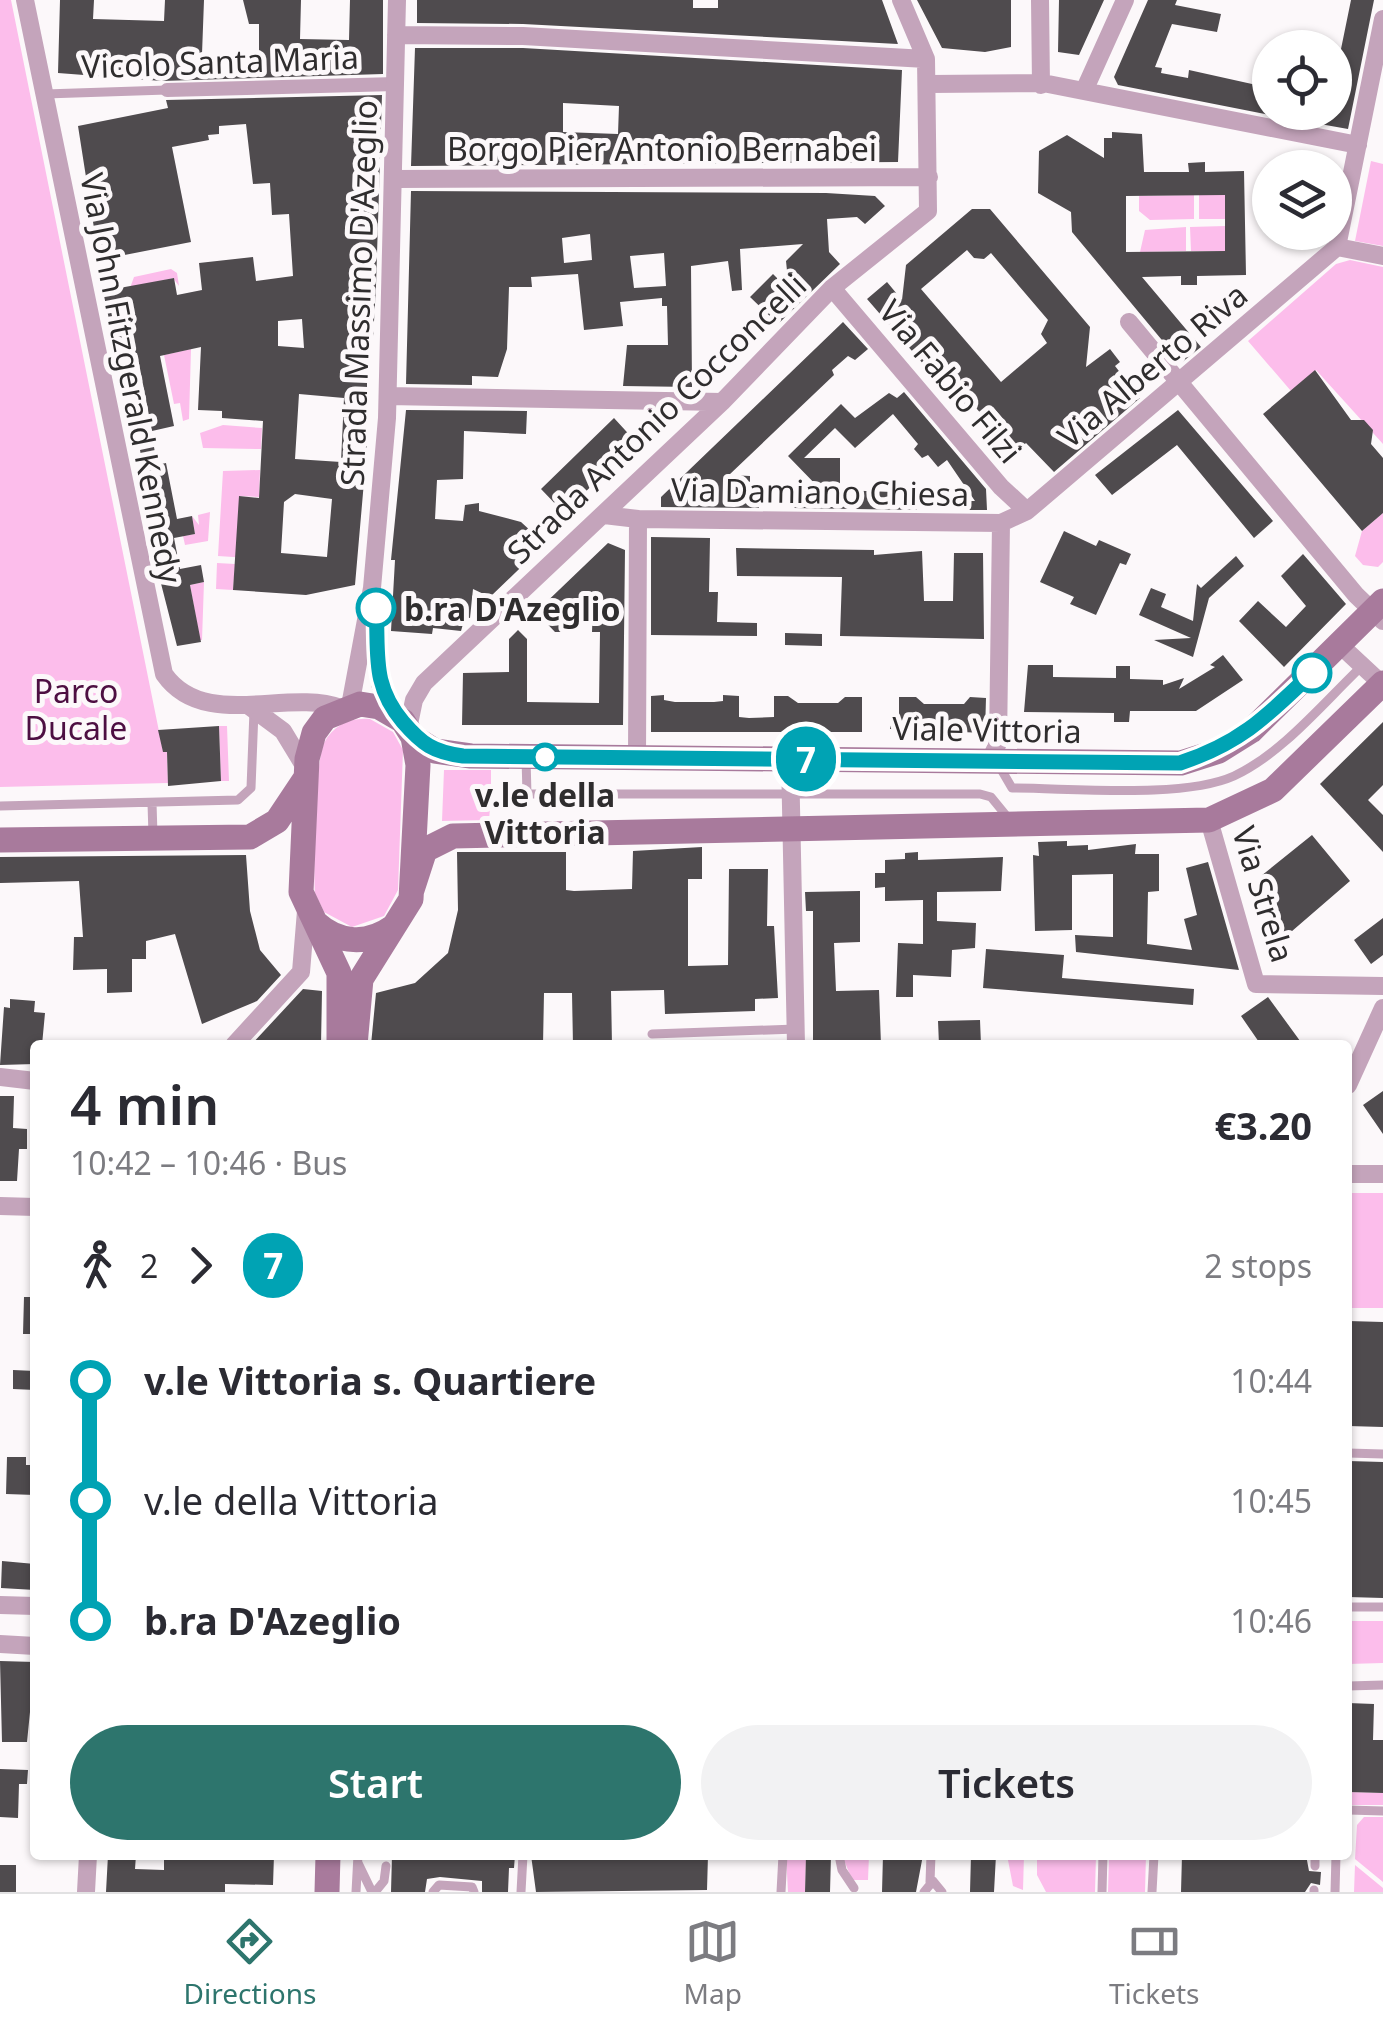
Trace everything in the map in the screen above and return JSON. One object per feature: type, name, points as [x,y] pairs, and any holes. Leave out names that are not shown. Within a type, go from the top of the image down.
[{"type":"main road","name":"Viale Vittoria","points":[[341,709],[378,706],[442,753],[1180,763],[1219,750],[1252,731],[1380,611]]},
{"type":"main road","points":[[355,1040],[361,978],[403,916],[425,850],[448,836],[1209,820],[1273,790],[1383,683]]},
{"type":"main road","points":[[0,840],[258,834],[276,821],[300,789],[314,733],[341,709]]},
{"type":"main road","points":[[408,729],[418,756],[412,890]]},
{"type":"main road","points":[[306,769],[307,909],[339,972],[340,1040]]},
{"type":"main road","points":[[307,909],[331,934],[357,941],[382,934],[403,916]]},
{"type":"main road","points":[[312,1892],[313,1860]]},
{"type":"main road","points":[[327,1892],[328,1860]]},
{"type":"street","name":"Via John Fitzgerald Kennedy","points":[[25,0],[160,665],[174,688],[188,697],[249,706],[308,700],[341,709]]},
{"type":"street","name":"Strada Massimo D'Azeglio","points":[[372,588],[388,396],[398,0]]},
{"type":"street","points":[[901,0],[926,58],[930,84],[929,177]]},
{"type":"street","points":[[1040,0],[1041,85]]},
{"type":"street","points":[[1084,91],[1125,0]]},
{"type":"street","points":[[1352,176],[1383,20]]},
{"type":"street","points":[[396,35],[524,36],[926,58]]},
{"type":"street","name":"Vicolo Santa Maria","points":[[168,90],[396,84]]},
{"type":"street","points":[[930,84],[1041,85],[1084,91],[1358,145]]},
{"type":"street","name":"Borgo Pier Antonio Bernabei","points":[[396,179],[929,177]]},
{"type":"street","name":"Strada Antonio Cocconcelli","points":[[408,729],[414,700],[424,683],[722,402],[832,288],[928,211],[929,177]]},
{"type":"street","name":"Via Alberto Riva","points":[[1001,522],[1027,510],[1334,250]]},
{"type":"street","points":[[1352,250],[1383,256]]},
{"type":"street","name":"Via Fabio Filzi","points":[[832,288],[1001,487],[1027,510]]},
{"type":"street","points":[[1129,322],[1380,611]]},
{"type":"street","points":[[388,396],[722,402]]},
{"type":"street","name":"Via Damiano Chiesa","points":[[604,516],[1001,522]]},
{"type":"street","points":[[637,758],[638,519]]},
{"type":"street","points":[[988,761],[998,741],[1001,522]]},
{"type":"street","points":[[341,709],[372,588]]},
{"type":"street","points":[[372,588],[381,689],[408,729]]},
{"type":"street","points":[[1340,645],[1383,683]]},
{"type":"street","points":[[249,706],[282,731],[306,769]]},
{"type":"street","points":[[790,759],[796,1037]]},
{"type":"street","name":"Via Strela","points":[[1209,820],[1256,984],[1383,986]]},
{"type":"street","points":[[239,1040],[301,972],[307,909]]},
{"type":"street","points":[[1352,1075],[1383,1008]]},
{"type":"street","points":[[0,1077],[30,1080]]},
{"type":"street","points":[[1352,1174],[1383,1174]]},
{"type":"street","points":[[0,1206],[30,1207]]},
{"type":"street","points":[[0,1604],[30,1606]]},
{"type":"street","points":[[0,1644],[30,1646]]},
{"type":"street","points":[[86,1892],[88,1860]]},
{"type":"lane","name":"Vicolo Santa Maria","points":[[44,94],[168,90]]},
{"type":"lane","points":[[988,761],[1012,788],[1204,787],[1238,774],[1281,743],[1362,665]]},
{"type":"lane","points":[[0,806],[230,802],[246,795],[252,782],[255,716],[249,706]]},
{"type":"lane","points":[[526,757],[528,794],[988,795],[1010,820],[1026,824]]},
{"type":"lane","points":[[152,803],[152,839]]},
{"type":"lane","points":[[652,1034],[796,1037]]},
{"type":"lane","points":[[1352,1453],[1383,1454]]},
{"type":"lane","points":[[1352,1607],[1383,1607]]},
{"type":"lane","points":[[1352,1686],[1383,1685]]},
{"type":"lane","points":[[1352,1810],[1383,1811]]},
{"type":"lane","points":[[356,1892],[358,1860]]},
{"type":"lane","points":[[358,1860],[363,1880],[374,1892],[384,1881],[386,1866]]},
{"type":"lane","points":[[521,1892],[522,1860]]},
{"type":"lane","points":[[782,1860],[782,1890]]},
{"type":"lane","points":[[840,1860],[852,1890],[866,1892]]},
{"type":"lane","points":[[924,1892],[930,1882],[930,1860]]},
{"type":"lane","points":[[1102,1892],[1103,1860]]},
{"type":"lane","points":[[1152,1892],[1154,1860]]},
{"type":"lane","points":[[1335,1892],[1336,1860]]},
{"type":"lane","points":[[1153,1880],[1165,1892]]},
{"type":"lane","points":[[930,1882],[939,1883],[942,1892]]},
{"type":"lane","points":[[433,1892],[438,1885],[471,1886],[474,1892]]},
{"type":"green space","name":"Parco Ducale","points":[[0,0],[11,0],[163,751],[167,752],[168,783],[0,787]]},
{"type":"green space","points":[[1371,161],[1383,164],[1383,246],[1355,241]]},
{"type":"green space","points":[[1194,195],[1194,219],[1150,220],[1139,211],[1139,196]]},
{"type":"green space","points":[[1199,195],[1225,195],[1225,219],[1199,219]]},
{"type":"green space","points":[[1225,226],[1225,251],[1191,251],[1190,227]]},
{"type":"green space","points":[[1186,227],[1186,251],[1140,252],[1145,230]]},
{"type":"green space","points":[[1350,260],[1383,267],[1383,444],[1316,370],[1291,391],[1248,341],[1336,264]]},
{"type":"green space","points":[[171,269],[177,273],[179,286],[173,278],[130,288],[134,277]]},
{"type":"green space","points":[[191,349],[189,419],[183,421],[180,403],[174,404],[164,355]]},
{"type":"green space","points":[[223,425],[262,428],[261,449],[203,448],[200,433]]},
{"type":"green space","points":[[260,470],[259,497],[240,496],[248,558],[218,556],[223,471]]},
{"type":"green space","points":[[210,512],[208,541],[185,545],[183,536],[195,534],[192,516],[199,525],[198,515]]},
{"type":"green space","points":[[1383,513],[1383,562],[1378,567],[1363,565],[1355,556],[1362,531]]},
{"type":"green space","points":[[217,563],[235,564],[233,590],[216,589]]},
{"type":"green space","points":[[204,582],[202,640],[200,640],[190,585]]},
{"type":"green space","points":[[370,719],[393,732],[403,750],[398,890],[384,916],[352,927],[324,912],[315,893],[319,772],[324,743],[332,731],[349,721]]},
{"type":"green space","points":[[219,726],[227,726],[229,781],[221,781]]},
{"type":"green space","points":[[444,770],[491,770],[491,792],[476,787],[474,798],[491,796],[489,820],[442,821]]},
{"type":"green space","points":[[1352,1193],[1383,1193],[1383,1308],[1352,1308]]},
{"type":"green space","points":[[1352,1621],[1383,1621],[1383,1663],[1352,1664]]},
{"type":"green space","points":[[1352,1792],[1383,1793],[1383,1805],[1352,1805]]},
{"type":"green space","points":[[1364,1817],[1383,1817],[1383,1882],[1355,1859],[1357,1825]]},
{"type":"green space","points":[[786,1860],[806,1860],[805,1892],[788,1892]]},
{"type":"green space","points":[[844,1860],[869,1860],[868,1880],[852,1880]]},
{"type":"green space","points":[[1008,1860],[1024,1860],[1023,1890],[1013,1886]]},
{"type":"green space","points":[[1037,1860],[1096,1860],[1095,1892],[1046,1892],[1037,1875]]},
{"type":"green space","points":[[1109,1860],[1146,1860],[1145,1892],[1108,1892]]},
{"type":"green space","points":[[1355,1865],[1383,1888],[1383,1892],[1354,1892]]},
{"type":"building","points":[[60,0],[94,0],[93,19],[164,21],[165,0],[204,0],[202,54],[259,56],[259,24],[249,24],[243,0],[301,0],[300,39],[349,40],[350,0],[383,0],[383,74],[162,81],[58,73]]},
{"type":"building","points":[[417,0],[693,0],[693,8],[718,8],[718,0],[882,0],[898,44],[523,24],[417,23]]},
{"type":"building","points":[[917,0],[1011,0],[1011,47],[985,52],[942,48]]},
{"type":"building","points":[[1059,0],[1104,0],[1079,55],[1058,52]]},
{"type":"building","points":[[1148,0],[1177,0],[1175,5],[1221,14],[1217,32],[1172,24],[1155,67],[1162,68],[1161,73],[1188,78],[1189,70],[1252,84],[1252,111],[1118,85],[1114,77]]},
{"type":"building","points":[[1351,0],[1374,0],[1352,109],[1352,30],[1345,30]]},
{"type":"building","points":[[415,48],[523,48],[902,70],[898,162],[411,166]],"holes":[[[563,103],[619,106],[618,134],[563,132]]]},
{"type":"building","points":[[382,95],[376,286],[373,339],[367,350],[367,447],[355,585],[306,595],[233,590],[239,496],[259,498],[263,421],[222,418],[222,411],[198,410],[201,347],[160,356],[174,426],[152,431],[137,353],[117,357],[103,291],[174,278],[177,295],[202,290],[199,263],[253,257],[256,281],[293,276],[289,214],[272,215],[270,183],[253,184],[246,124],[219,126],[219,134],[208,135],[209,140],[172,147],[191,242],[99,260],[78,126],[168,108],[166,100]],"holes":[[[302,319],[304,348],[278,346],[278,321]],[[299,394],[344,398],[341,462],[295,459]],[[295,494],[332,499],[327,557],[281,553],[284,502]]]},
{"type":"building","points":[[1112,132],[1142,134],[1144,172],[1189,172],[1188,163],[1205,162],[1205,172],[1244,171],[1246,275],[1197,276],[1197,285],[1181,285],[1181,276],[1142,277],[1201,347],[1181,363],[1072,232],[1071,212],[1038,193],[1039,151],[1067,135],[1104,158],[1104,138],[1112,138]],"holes":[[[1225,195],[1225,251],[1126,252],[1126,196]]]},
{"type":"building","points":[[411,191],[826,193],[875,196],[885,206],[865,224],[857,217],[827,219],[829,252],[840,264],[778,324],[750,297],[773,274],[789,290],[786,261],[803,244],[740,249],[742,290],[732,291],[728,261],[691,266],[692,387],[623,386],[627,345],[668,345],[667,306],[662,306],[662,298],[620,302],[623,326],[584,330],[578,274],[531,277],[532,287],[509,287],[507,349],[498,377],[472,376],[472,385],[406,384]],"holes":[[[590,234],[592,260],[564,263],[562,238]],[[664,253],[666,286],[634,288],[630,256]]]},
{"type":"building","points":[[972,209],[990,209],[1090,327],[1086,367],[1110,349],[1120,362],[1115,366],[1140,398],[1054,472],[1026,443],[1003,464],[990,448],[1012,429],[993,407],[983,416],[970,401],[965,406],[960,400],[957,403],[867,299],[887,282],[902,300],[906,265]],"holes":[[[967,250],[974,258],[984,259],[991,253],[1048,320],[1041,334],[1047,343],[1001,382],[921,289]]]},
{"type":"building","points":[[843,322],[868,349],[855,360],[848,356],[832,370],[834,375],[729,475],[750,476],[750,488],[759,488],[759,508],[661,507],[661,497]]},
{"type":"building","points":[[1315,370],[1351,420],[1364,420],[1373,430],[1371,444],[1383,458],[1383,513],[1362,531],[1263,414]]},
{"type":"building","points":[[904,392],[986,489],[987,510],[963,510],[963,501],[975,501],[947,460],[938,467],[928,455],[922,458],[914,449],[918,444],[893,414],[855,448],[835,428],[804,458],[840,458],[840,490],[918,493],[917,510],[794,508],[794,490],[821,490],[788,456],[841,404],[855,418],[889,393],[897,398]]},
{"type":"building","points":[[406,410],[527,411],[526,434],[464,431],[463,479],[437,480],[435,519],[463,521],[465,505],[479,503],[479,511],[521,522],[545,544],[490,597],[473,589],[470,618],[465,617],[461,631],[391,631],[395,560],[391,560]]},
{"type":"building","points":[[1178,410],[1273,521],[1254,538],[1177,445],[1112,495],[1095,475]]},
{"type":"building","points":[[614,418],[636,442],[564,513],[541,489]]},
{"type":"building","points":[[154,447],[157,465],[166,463],[177,519],[192,516],[195,534],[174,538],[180,569],[201,565],[204,582],[190,585],[201,642],[177,646],[146,525],[153,523],[140,450]]},
{"type":"building","points":[[1064,531],[1096,546],[1099,540],[1131,554],[1126,565],[1120,563],[1096,615],[1070,604],[1074,597],[1040,582]]},
{"type":"building","points":[[651,537],[710,538],[709,592],[718,592],[717,622],[757,623],[757,636],[651,635]]},
{"type":"building","points":[[608,543],[625,550],[623,725],[462,725],[463,673],[509,672],[509,639],[518,630],[527,639],[527,702],[599,703],[600,632],[592,632],[593,603],[563,632],[555,632],[536,612]]},
{"type":"building","points":[[736,548],[874,550],[874,555],[922,551],[924,601],[953,601],[954,553],[983,553],[984,639],[840,636],[842,577],[737,576]]},
{"type":"building","points":[[1303,554],[1346,604],[1284,667],[1239,621],[1258,601],[1286,627],[1306,606],[1281,576]]},
{"type":"building","points":[[1236,556],[1244,566],[1209,598],[1193,657],[1154,640],[1191,638],[1139,615],[1151,588],[1166,594],[1161,607],[1193,621],[1197,584],[1201,588]]},
{"type":"building","points":[[785,633],[822,634],[822,646],[785,645]]},
{"type":"building","points":[[1223,655],[1243,680],[1196,711],[1130,711],[1129,722],[1114,722],[1114,713],[1024,712],[1028,665],[1053,665],[1053,677],[1116,678],[1116,666],[1130,666],[1130,679],[1163,680],[1163,685],[1184,678],[1179,689],[1215,667],[1210,665]]},
{"type":"building","points":[[664,695],[664,700],[675,702],[714,702],[723,701],[723,695],[739,696],[739,717],[749,718],[774,717],[774,696],[788,696],[798,703],[838,703],[845,697],[862,697],[862,732],[651,732],[651,696]]},
{"type":"building","points":[[899,697],[916,697],[924,704],[964,704],[970,697],[986,698],[985,733],[890,729],[890,717],[899,717]]},
{"type":"building","points":[[1383,722],[1383,785],[1368,800],[1383,815],[1383,852],[1320,784]]},
{"type":"building","points":[[219,726],[221,781],[168,786],[167,752],[163,752],[158,730]]},
{"type":"building","points":[[1312,835],[1350,881],[1284,938],[1275,926],[1267,883],[1261,876]]},
{"type":"building","points":[[1067,841],[1067,846],[1088,845],[1088,850],[1136,844],[1135,854],[1159,854],[1159,891],[1148,892],[1147,944],[1192,950],[1184,919],[1197,915],[1186,868],[1208,862],[1239,970],[1076,952],[1075,935],[1113,937],[1113,874],[1072,875],[1072,930],[1035,931],[1033,855],[1039,856],[1038,842]]},
{"type":"building","points":[[702,847],[702,879],[688,879],[688,966],[728,965],[729,869],[768,869],[767,926],[774,926],[778,998],[755,999],[755,1011],[665,1014],[664,990],[611,991],[612,1040],[573,1040],[572,993],[544,993],[543,1040],[371,1040],[376,993],[415,983],[448,953],[458,910],[457,852],[566,852],[566,890],[574,891],[632,889],[633,851]]},
{"type":"building","points":[[918,852],[918,860],[1003,857],[1001,891],[937,892],[937,921],[976,923],[975,948],[952,950],[951,977],[913,975],[913,997],[896,997],[898,943],[923,944],[923,900],[885,901],[885,887],[875,888],[875,873],[885,873],[885,860],[905,859],[905,853]]},
{"type":"building","points":[[246,855],[250,911],[260,950],[281,975],[257,1001],[202,1024],[175,934],[146,941],[146,959],[132,959],[132,992],[107,993],[107,969],[73,970],[74,937],[83,937],[79,881],[0,883],[0,857]]},
{"type":"building","points":[[860,891],[860,942],[834,943],[836,991],[879,990],[881,1040],[813,1040],[813,911],[806,911],[805,892]]},
{"type":"building","points":[[1383,918],[1383,955],[1371,964],[1354,940]]},
{"type":"building","points":[[986,949],[1064,955],[1062,978],[1194,989],[1193,1005],[983,988]]},
{"type":"building","points":[[303,989],[322,991],[321,1040],[256,1040]]},
{"type":"building","points":[[1268,997],[1299,1040],[1258,1040],[1241,1016]]},
{"type":"building","points":[[10,999],[35,1001],[34,1012],[45,1013],[42,1040],[30,1040],[30,1064],[0,1065],[4,1007],[10,1008]]},
{"type":"building","points":[[980,1020],[981,1040],[939,1040],[938,1021]]},
{"type":"building","points":[[1383,1091],[1383,1134],[1363,1105]]},
{"type":"building","points":[[0,1096],[14,1096],[13,1128],[27,1129],[27,1149],[19,1149],[17,1181],[0,1181]]},
{"type":"building","points":[[24,1297],[30,1297],[30,1334],[23,1334]]},
{"type":"building","points":[[1352,1321],[1383,1322],[1383,1427],[1352,1426]]},
{"type":"building","points":[[13,1370],[30,1371],[30,1390],[13,1389]]},
{"type":"building","points":[[7,1457],[26,1457],[26,1465],[30,1465],[30,1495],[6,1494]]},
{"type":"building","points":[[1352,1461],[1383,1462],[1383,1598],[1352,1597]]},
{"type":"building","points":[[2,1561],[30,1564],[30,1590],[1,1588]]},
{"type":"building","points":[[0,1661],[30,1662],[27,1742],[2,1742]]},
{"type":"building","points":[[1352,1703],[1374,1704],[1373,1740],[1383,1740],[1383,1793],[1352,1792]]},
{"type":"building","points":[[0,1769],[28,1770],[27,1784],[19,1784],[18,1818],[0,1817]]},
{"type":"building","points":[[108,1860],[136,1860],[135,1869],[164,1870],[164,1860],[274,1860],[273,1885],[225,1884],[225,1892],[106,1892]]},
{"type":"building","points":[[392,1860],[515,1860],[514,1868],[509,1868],[508,1892],[482,1892],[482,1881],[440,1877],[427,1879],[425,1892],[391,1892]]},
{"type":"building","points":[[532,1860],[708,1860],[707,1890],[536,1892]]},
{"type":"building","points":[[806,1860],[831,1860],[830,1892],[805,1892]]},
{"type":"building","points":[[883,1860],[922,1860],[916,1892],[882,1892]]},
{"type":"building","points":[[971,1860],[996,1860],[994,1892],[970,1892]]},
{"type":"building","points":[[1182,1860],[1307,1860],[1309,1871],[1321,1872],[1320,1885],[1311,1883],[1305,1892],[1181,1892]]},
{"type":"building","points":[[0,1865],[16,1865],[16,1892],[0,1892]]},
{"type":"bus line","name":"7","points":[[376,608],[378,673],[386,702],[420,743],[435,751],[463,756],[1180,763],[1219,750],[1252,731],[1312,673]]},
{"type":"place","name":"b.ra D'Azeglio","points":[[376,608]]},
{"type":"place","name":"v.le della Vittoria","points":[[545,757]]}]
